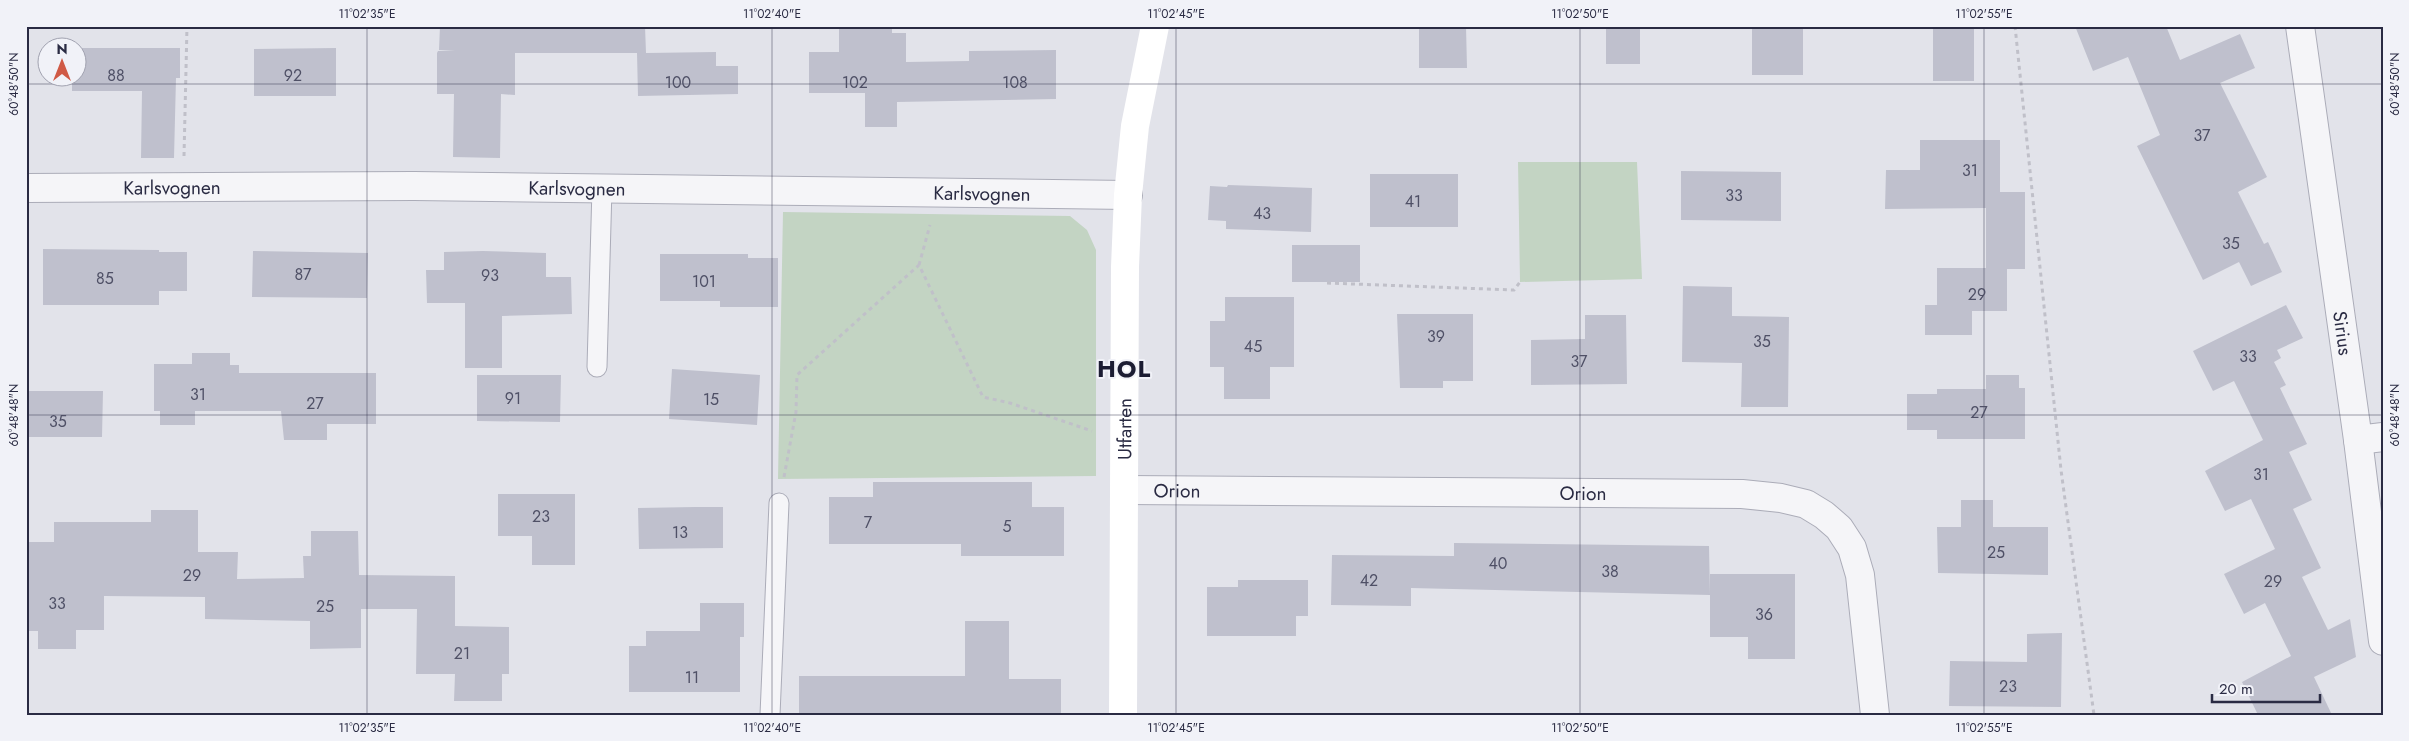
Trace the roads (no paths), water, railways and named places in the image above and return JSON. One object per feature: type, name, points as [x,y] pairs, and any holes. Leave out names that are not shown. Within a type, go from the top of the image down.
[{"type":"main road","name":"Utfarten","points":[[1123,715],[1128,195],[1136,126],[1155,26]]},
{"type":"street","name":"Sirius","points":[[2300,26],[2370,438],[2383,641]]},
{"type":"street","name":"Karlsvognen","points":[[26,188],[602,188],[1128,195]]},
{"type":"street","name":"Orion","points":[[1125,490],[1742,494],[1781,498],[1806,504],[1840,528],[1852,548],[1860,575],[1875,715]]},
{"type":"lane","points":[[597,367],[602,188]]},
{"type":"lane","points":[[770,715],[779,503]]},
{"type":"district","name":"HOL","points":[[1124,369]]}]
